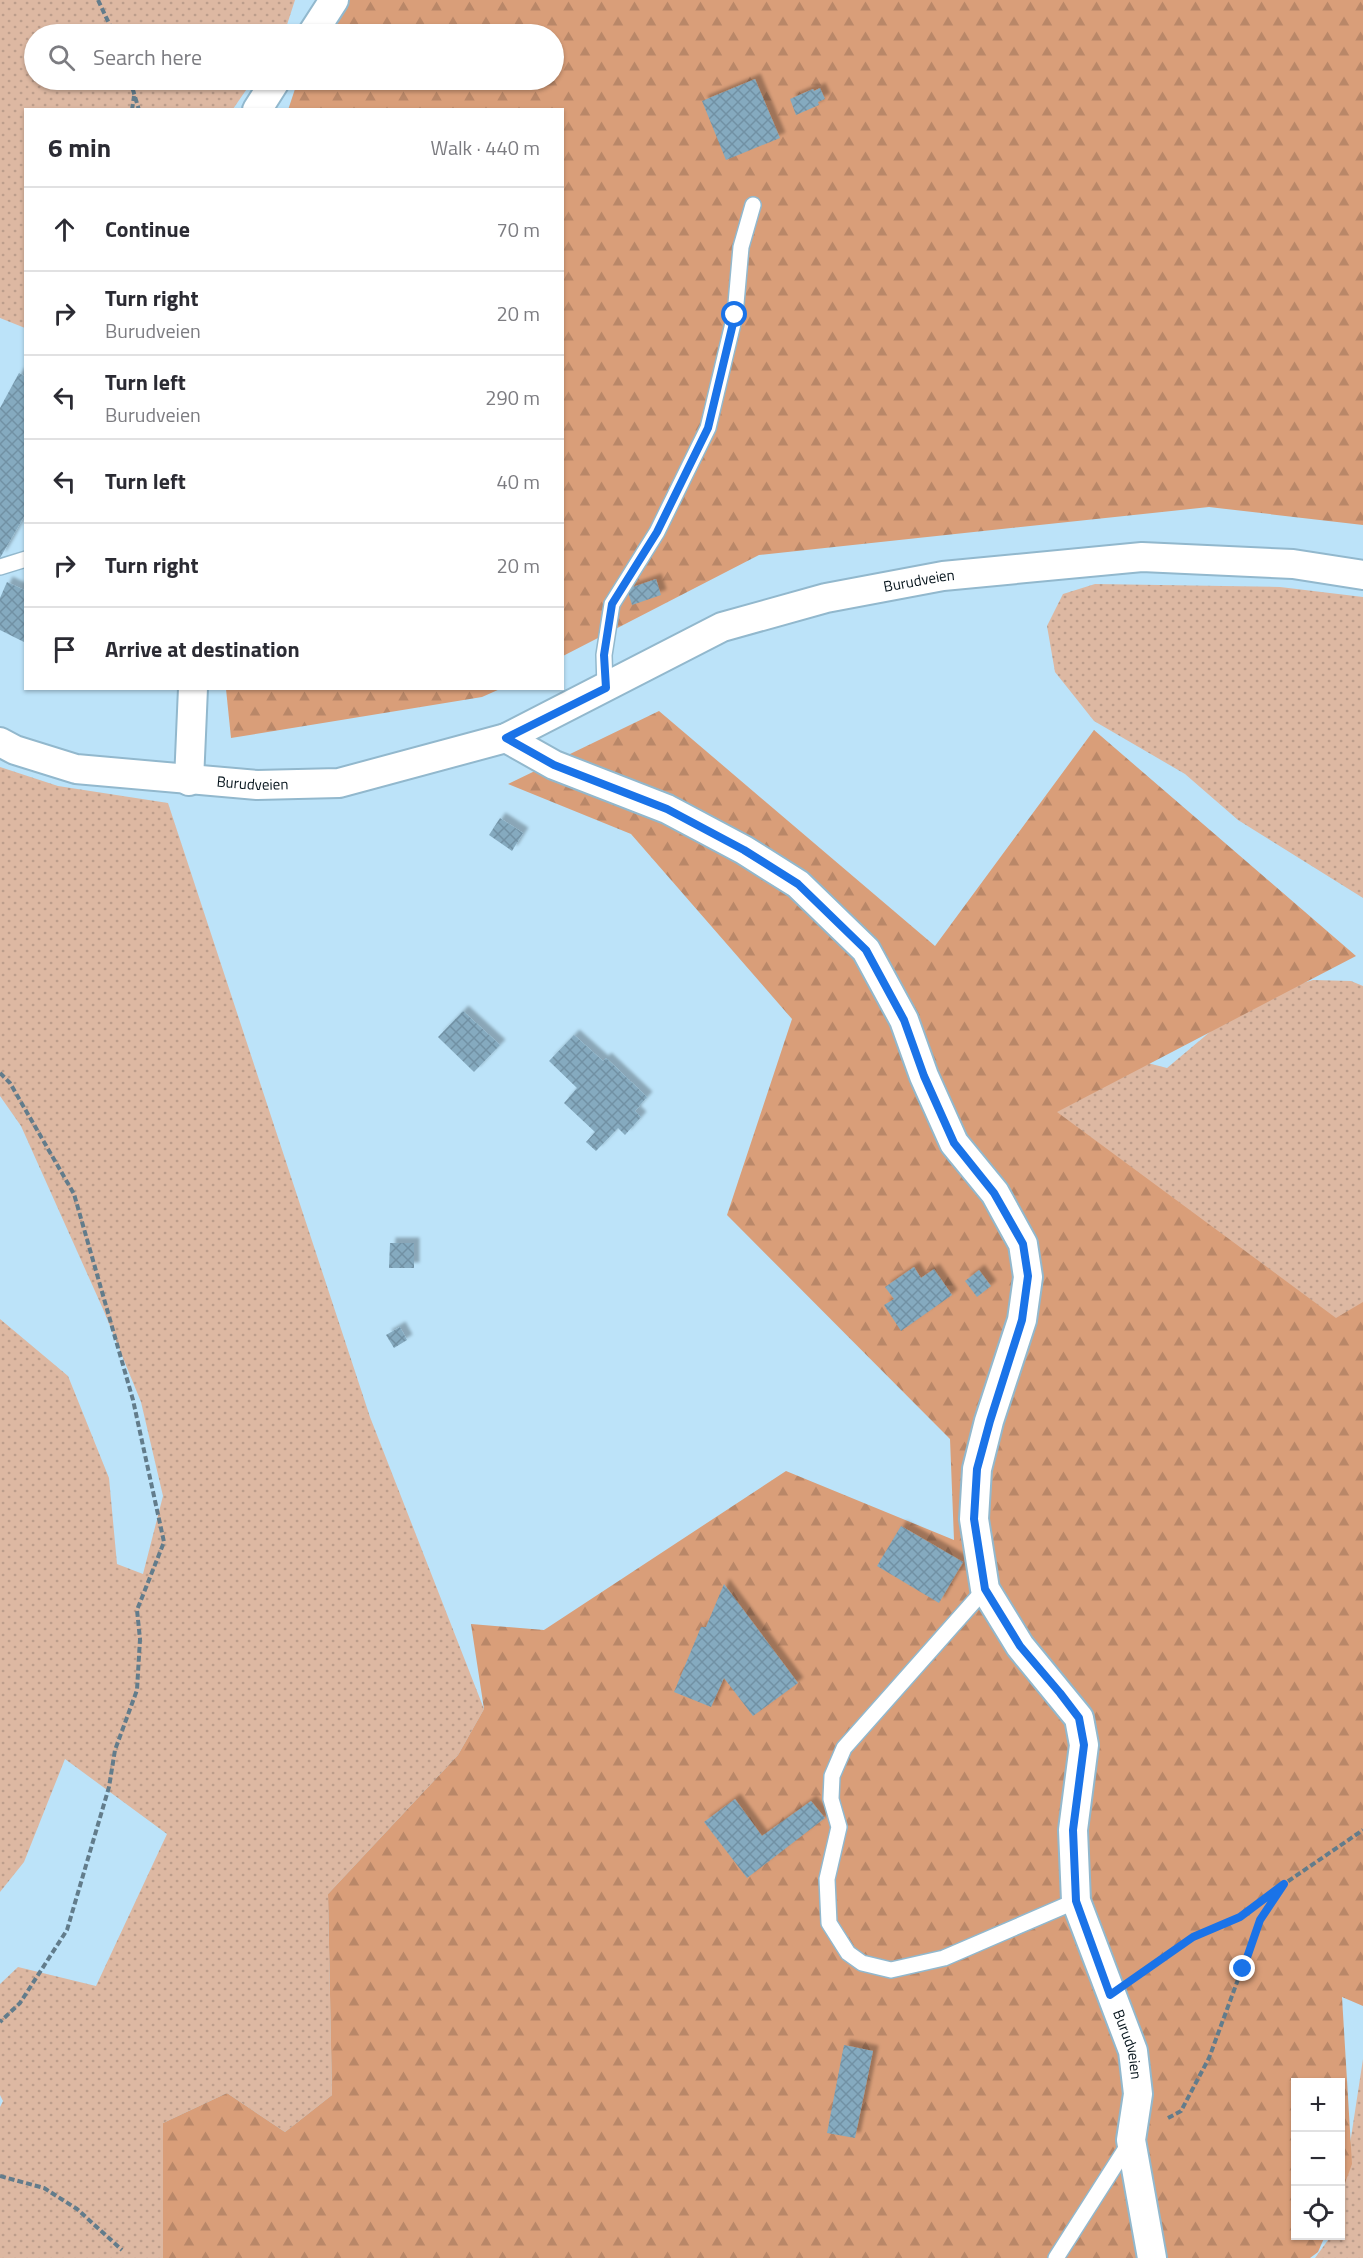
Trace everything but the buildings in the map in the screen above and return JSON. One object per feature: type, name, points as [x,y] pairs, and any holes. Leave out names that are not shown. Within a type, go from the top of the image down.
[{"type":"street","points":[[318,24],[334,0]]},
{"type":"street","points":[[258,108],[270,90]]},
{"type":"street","name":"Burudveien","points":[[0,742],[15,750],[76,769],[189,781],[257,785],[339,783],[506,738],[722,627],[826,598],[943,576],[1142,557],[1293,564],[1363,575]]},
{"type":"street","points":[[189,781],[193,690]]},
{"type":"street","name":"Burudveien","points":[[506,738],[554,765],[667,809],[744,850],[798,884],[866,950],[904,1020],[924,1076],[954,1143],[994,1193],[1023,1244],[1028,1276],[1022,1320],[977,1469],[974,1519],[985,1589],[1020,1646],[1079,1718],[1084,1745],[1073,1830],[1076,1901],[1133,2051],[1138,2094],[1131,2140],[1152,2258]]},
{"type":"lane","points":[[606,688],[604,655],[612,604],[657,532],[708,428],[735,315],[741,247],[753,205]]},
{"type":"lane","points":[[0,567],[24,560]]},
{"type":"lane","points":[[985,1589],[844,1748],[832,1776],[831,1799],[839,1827],[827,1879],[829,1923],[848,1953],[862,1963],[891,1970],[944,1958],[1076,1901]]},
{"type":"lane","name":"Burudveien","points":[[1056,2258],[1131,2140]]},
{"type":"path","points":[[98,0],[109,24]]},
{"type":"path","points":[[134,90],[139,108]]},
{"type":"path","points":[[132,108],[135,93]]},
{"type":"path","points":[[0,1073],[10,1083],[74,1194],[133,1400],[164,1542],[137,1610],[140,1639],[137,1690],[115,1750],[109,1787],[67,1930],[20,2003],[0,2022]]},
{"type":"path","points":[[1110,1995],[1193,1937],[1240,1917],[1363,1830]]},
{"type":"path","points":[[1131,2140],[1181,2111],[1209,2058],[1260,1920],[1284,1884]]},
{"type":"path","points":[[0,2176],[44,2188],[77,2209],[122,2250]]},
{"type":"shaded area","points":[[0,0],[295,0],[287,24],[24,24],[24,90],[246,90],[234,108],[24,108],[24,328],[0,318]]},
{"type":"shaded area","points":[[1095,584],[1280,587],[1363,597],[1363,898],[1238,820],[1185,774],[1094,721],[1055,672],[1047,626],[1063,594]]},
{"type":"shaded area","points":[[0,767],[58,786],[168,803],[370,1417],[484,1709],[458,1755],[328,1894],[332,2095],[285,2132],[227,2093],[163,2123],[163,2258],[0,2258],[0,2107],[3,2101],[0,2095],[0,1984],[18,1967],[96,1986],[167,1834],[65,1759],[24,1862],[0,1892],[0,1319],[68,1376],[109,1478],[117,1564],[143,1574],[163,1496],[141,1402],[103,1309],[21,1126],[0,1096]]},
{"type":"shaded area","points":[[1313,980],[1351,981],[1363,986],[1363,1340],[1013,1128],[1101,1051],[1167,1068],[1248,1000]]},
{"type":"shaded area","points":[[1363,2059],[1363,2258],[1315,2258],[1328,2240],[1345,2240],[1345,2177]]},
{"type":"green space","points":[[325,0],[1363,0],[1363,525],[1209,507],[759,555],[564,655],[564,108],[289,108],[295,90],[564,90],[564,24],[317,24]]},
{"type":"green space","points":[[226,690],[498,690],[482,697],[231,738]]},
{"type":"green space","points":[[659,711],[935,946],[1094,730],[1356,956],[1057,1112],[1336,1318],[1363,1302],[1363,2006],[1342,1997],[1352,2164],[1345,2183],[1345,2078],[1291,2078],[1291,2240],[1323,2240],[1318,2252],[1310,2258],[163,2258],[163,2123],[227,2093],[285,2132],[332,2095],[328,1894],[458,1755],[484,1709],[471,1624],[544,1630],[786,1471],[954,1540],[950,1439],[727,1215],[792,1019],[631,834],[508,784]]},
{"type":"route","points":[[735,315],[708,428],[657,532],[612,604],[604,655],[606,688],[506,738],[554,765],[667,809],[744,850],[798,884],[866,950],[904,1020],[924,1076],[954,1143],[994,1193],[1023,1244],[1028,1276],[1022,1320],[977,1469],[974,1519],[985,1589],[1020,1646],[1079,1718],[1084,1745],[1073,1830],[1076,1901],[1110,1995],[1193,1937],[1240,1917],[1284,1884],[1260,1920],[1243,1969]]}]
